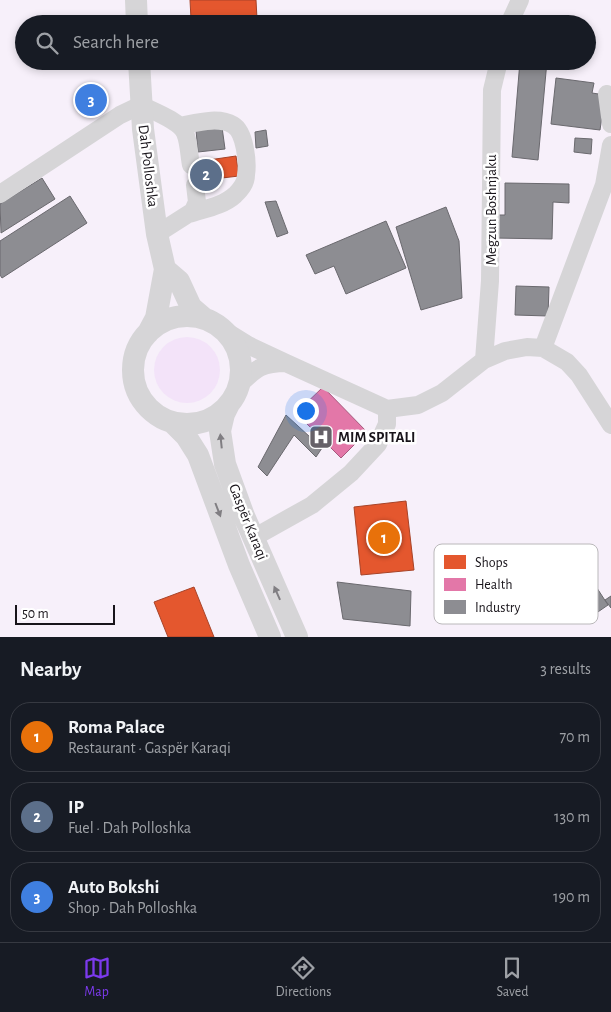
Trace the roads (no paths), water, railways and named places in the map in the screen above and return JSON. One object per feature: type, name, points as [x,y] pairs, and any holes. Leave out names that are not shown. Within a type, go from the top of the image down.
[{"type":"main road","points":[[136,0],[137,15]]},
{"type":"main road","name":"Dah Polloshka","points":[[140,70],[143,129],[157,234],[165,269],[156,318],[148,333]]},
{"type":"main road","name":"Dah Polloshka","points":[[165,269],[179,281],[190,307],[205,318]]},
{"type":"main road","points":[[184,315],[205,318],[227,332],[240,355],[241,376],[235,396],[222,412],[204,422],[193,424],[172,422],[153,412],[139,394],[135,384],[133,368],[136,351],[148,333],[155,326],[174,317],[184,315]]},
{"type":"main road","name":"Gaspër Karaqi","points":[[229,404],[221,423],[220,438],[228,472],[297,637]]},
{"type":"main road","name":"Gaspër Karaqi","points":[[172,422],[186,436],[198,455],[238,565],[270,637]]},
{"type":"street","points":[[513,15],[520,0]]},
{"type":"street","name":"Megzun Boshnjaku","points":[[484,360],[490,280],[492,90],[497,70]]},
{"type":"street","points":[[608,94],[611,124]]},
{"type":"street","points":[[0,194],[120,115],[142,106],[180,126],[185,133],[191,165]]},
{"type":"street","points":[[180,126],[213,121],[232,124],[240,131],[246,159],[244,185],[234,195],[224,202],[189,214]]},
{"type":"street","points":[[543,348],[604,185],[611,145]]},
{"type":"street","points":[[157,234],[193,211],[197,202],[195,185]]},
{"type":"street","points":[[227,332],[248,345],[387,409],[418,405],[442,393],[484,360],[505,351],[527,347],[543,348],[567,362],[579,375],[611,426]]},
{"type":"street","points":[[240,384],[261,366],[273,363],[286,363]]},
{"type":"street","points":[[254,538],[312,505],[351,473],[378,444],[387,424],[387,409]]},
{"type":"place","name":"Auto Bokshi","points":[[91,100]]},
{"type":"place","name":"IP","points":[[206,175]]},
{"type":"place","name":"MIM SPITALI","points":[[321,437]]},
{"type":"place","name":"Roma Palace","points":[[384,538]]}]
